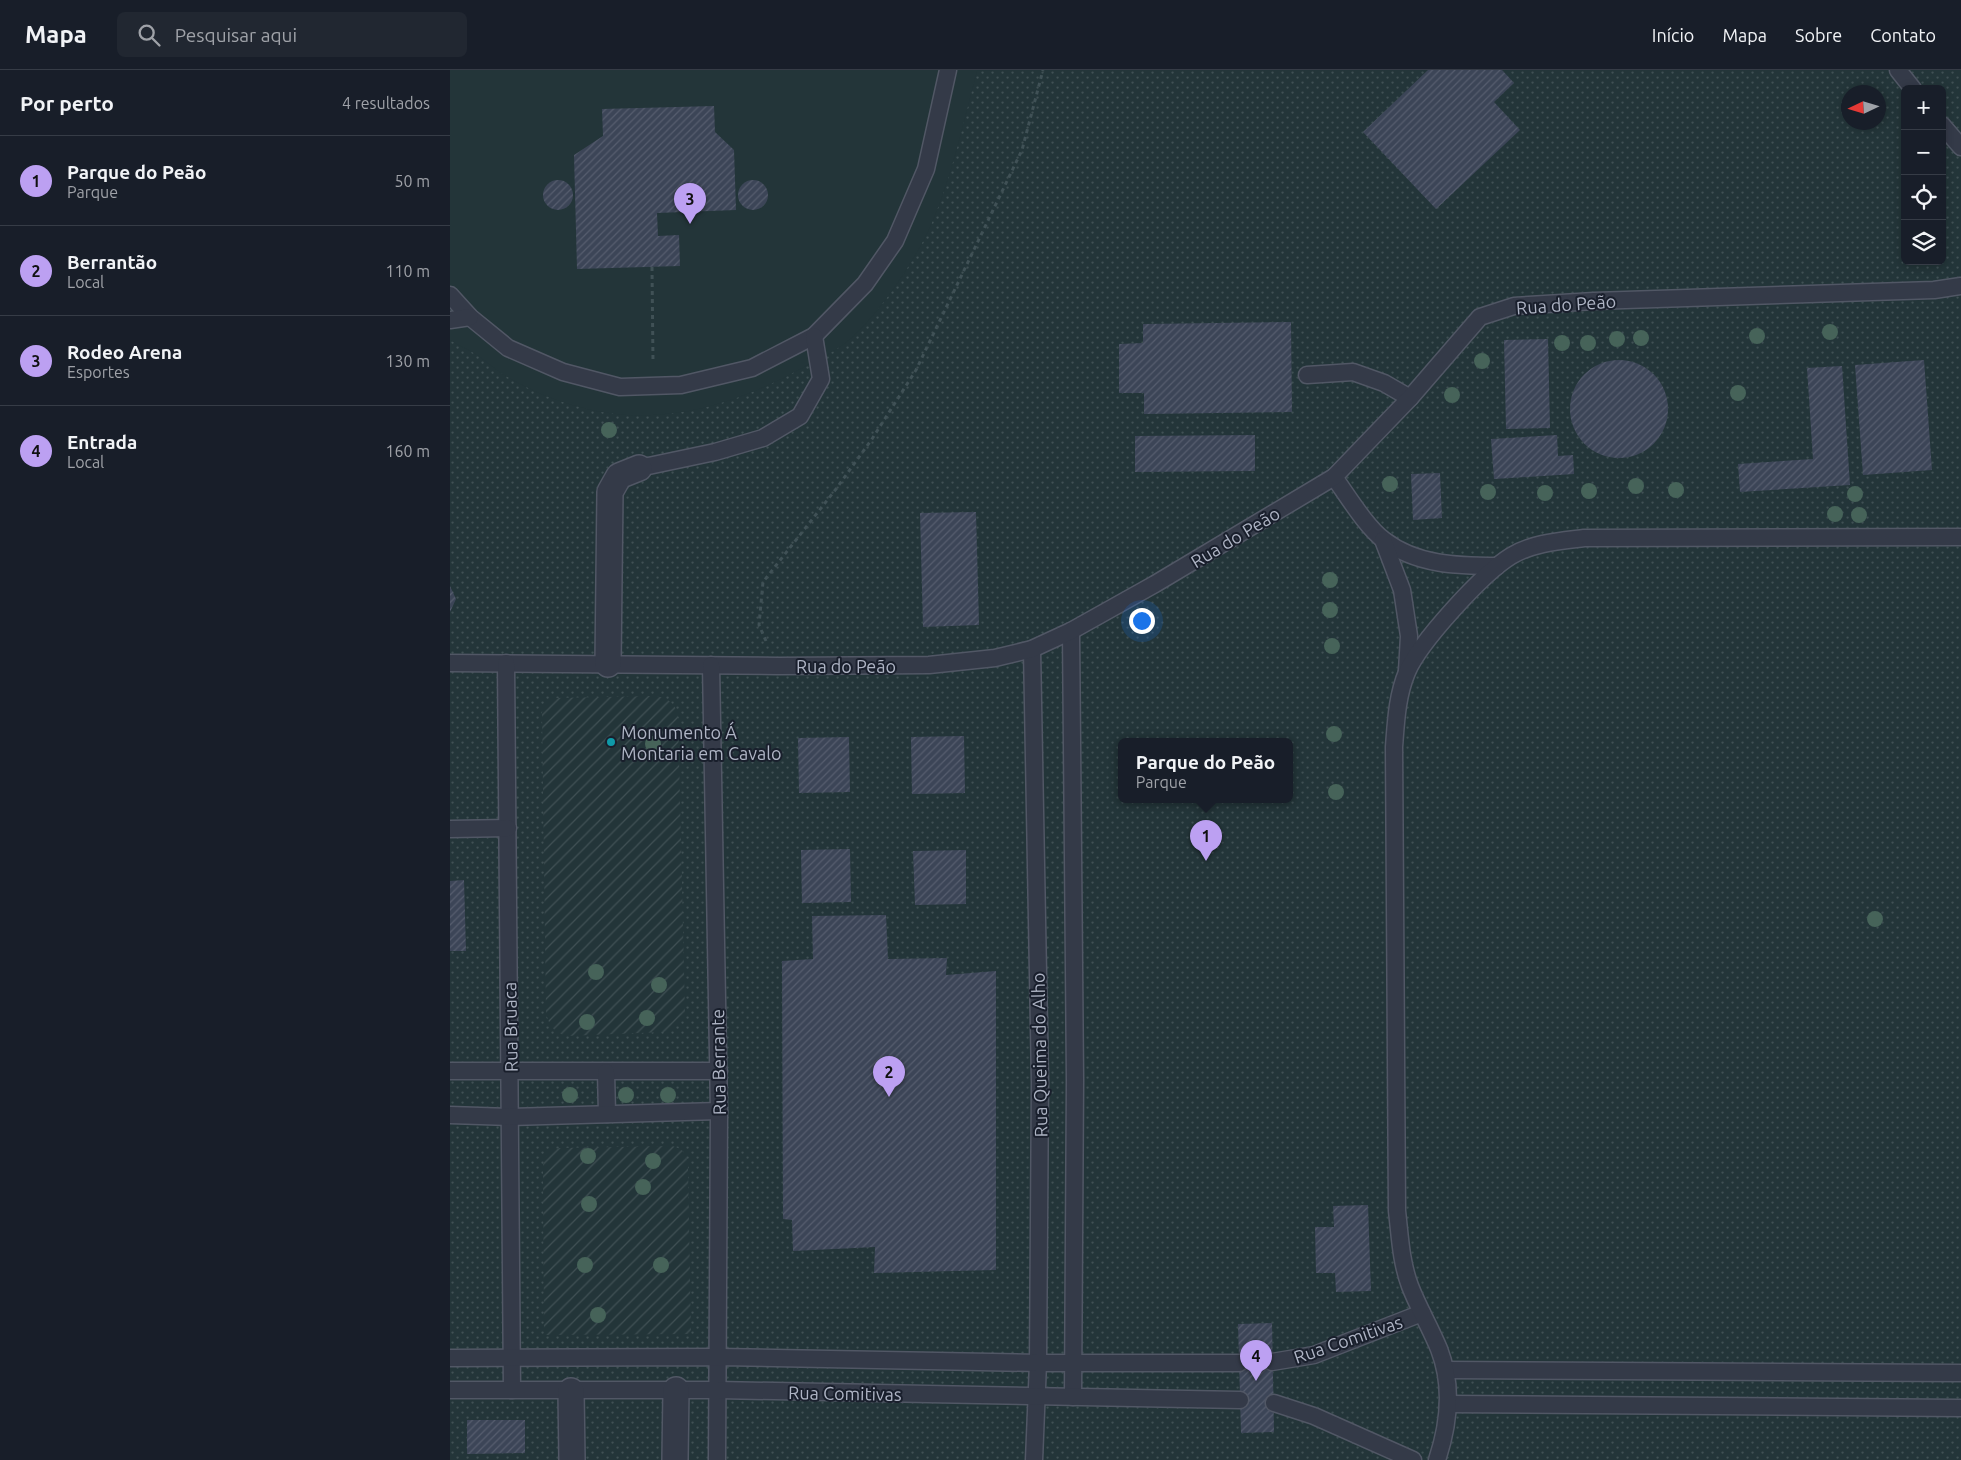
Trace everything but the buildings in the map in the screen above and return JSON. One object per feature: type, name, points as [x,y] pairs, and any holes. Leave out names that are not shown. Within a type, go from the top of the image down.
[{"type":"street","points":[[608,664],[610,492],[619,476],[639,468]]},
{"type":"street","points":[[572,1390],[572,1460]]},
{"type":"street","points":[[675,1460],[676,1390]]},
{"type":"lane","points":[[450,295],[470,317],[508,348],[563,372],[620,387],[652,388],[681,385],[752,368],[814,336],[865,284],[895,241],[926,169],[948,70]]},
{"type":"lane","points":[[1898,70],[1910,85]]},
{"type":"lane","points":[[1946,129],[1961,148]]},
{"type":"lane","name":"Rua do Peão","points":[[450,663],[778,666],[929,665],[995,658],[1032,649],[1071,631],[1251,529],[1334,478],[1410,398],[1480,317],[1514,306],[1594,301],[1934,290],[1961,286]]},
{"type":"lane","points":[[450,320],[470,317]]},
{"type":"lane","points":[[639,468],[715,452],[763,438],[800,416],[821,379],[814,336]]},
{"type":"lane","points":[[1307,375],[1353,372],[1384,383],[1410,398]]},
{"type":"lane","points":[[1334,478],[1383,540],[1402,590],[1409,636],[1408,671],[1397,707],[1394,747],[1397,1211],[1401,1253],[1410,1285],[1446,1370],[1448,1404],[1446,1434],[1437,1460]]},
{"type":"lane","points":[[1408,671],[1442,623],[1497,566],[1512,555],[1551,542],[1584,538],[1961,537]]},
{"type":"lane","points":[[1383,540],[1424,559],[1456,566],[1497,566]]},
{"type":"lane","name":"Rua Queima do Alho","points":[[1071,631],[1075,1089],[1073,1397]]},
{"type":"lane","name":"Rua Queima do Alho","points":[[1032,649],[1040,1082],[1038,1363],[1034,1460]]},
{"type":"lane","name":"Rua Bruaca","points":[[506,663],[511,1071],[512,1390]]},
{"type":"lane","name":"Rua Berrante","points":[[711,665],[719,1071],[717,1460]]},
{"type":"lane","points":[[450,829],[508,828]]},
{"type":"lane","points":[[450,1071],[719,1071]]},
{"type":"lane","points":[[606,1072],[607,1114]]},
{"type":"lane","points":[[450,1115],[510,1116],[719,1111]]},
{"type":"lane","name":"Rua Comitivas","points":[[1272,1362],[1314,1354],[1422,1313]]},
{"type":"lane","name":"Rua Comitivas","points":[[450,1358],[719,1357],[1038,1363],[1239,1363]]},
{"type":"lane","points":[[1446,1370],[1961,1372]]},
{"type":"lane","name":"Rua Comitivas","points":[[450,1390],[718,1390],[1240,1400]]},
{"type":"lane","points":[[1274,1404],[1314,1416],[1413,1460]]},
{"type":"lane","points":[[1448,1404],[1961,1408]]},
{"type":"path","points":[[778,666],[759,625],[764,582],[857,461],[916,370],[1022,150],[1043,70]]},
{"type":"path","points":[[652,267],[652,388]]},
{"type":"shaded area","points":[[450,70],[1961,70],[1961,1460],[450,1460]]},
{"type":"shaded area","points":[[450,70],[993,70],[977,71],[960,138],[939,206],[920,247],[888,296],[860,330],[827,355],[778,381],[751,392],[724,402],[696,409],[667,414],[638,415],[609,413],[580,407],[549,397],[529,389],[450,340]]},
{"type":"shaded area","points":[[657,696],[670,702],[678,714],[685,1013],[677,1026],[664,1032],[566,1036],[558,1033],[553,1028],[546,1013],[542,712],[546,703],[554,698]]},
{"type":"shaded area","points":[[672,1146],[684,1153],[688,1166],[691,1334],[544,1335],[543,1165],[547,1155],[551,1151],[560,1148]]},
{"type":"place","name":"Rodeo Arena","points":[[690,224]]},
{"type":"place","name":"Monumento Á Montaria em Cavalo","points":[[611,742]]},
{"type":"place","name":"Parque do Peão","points":[[1206,861]]},
{"type":"place","name":"Berrantão","points":[[889,1097]]},
{"type":"place","name":"Entrada","points":[[1256,1381]]}]
